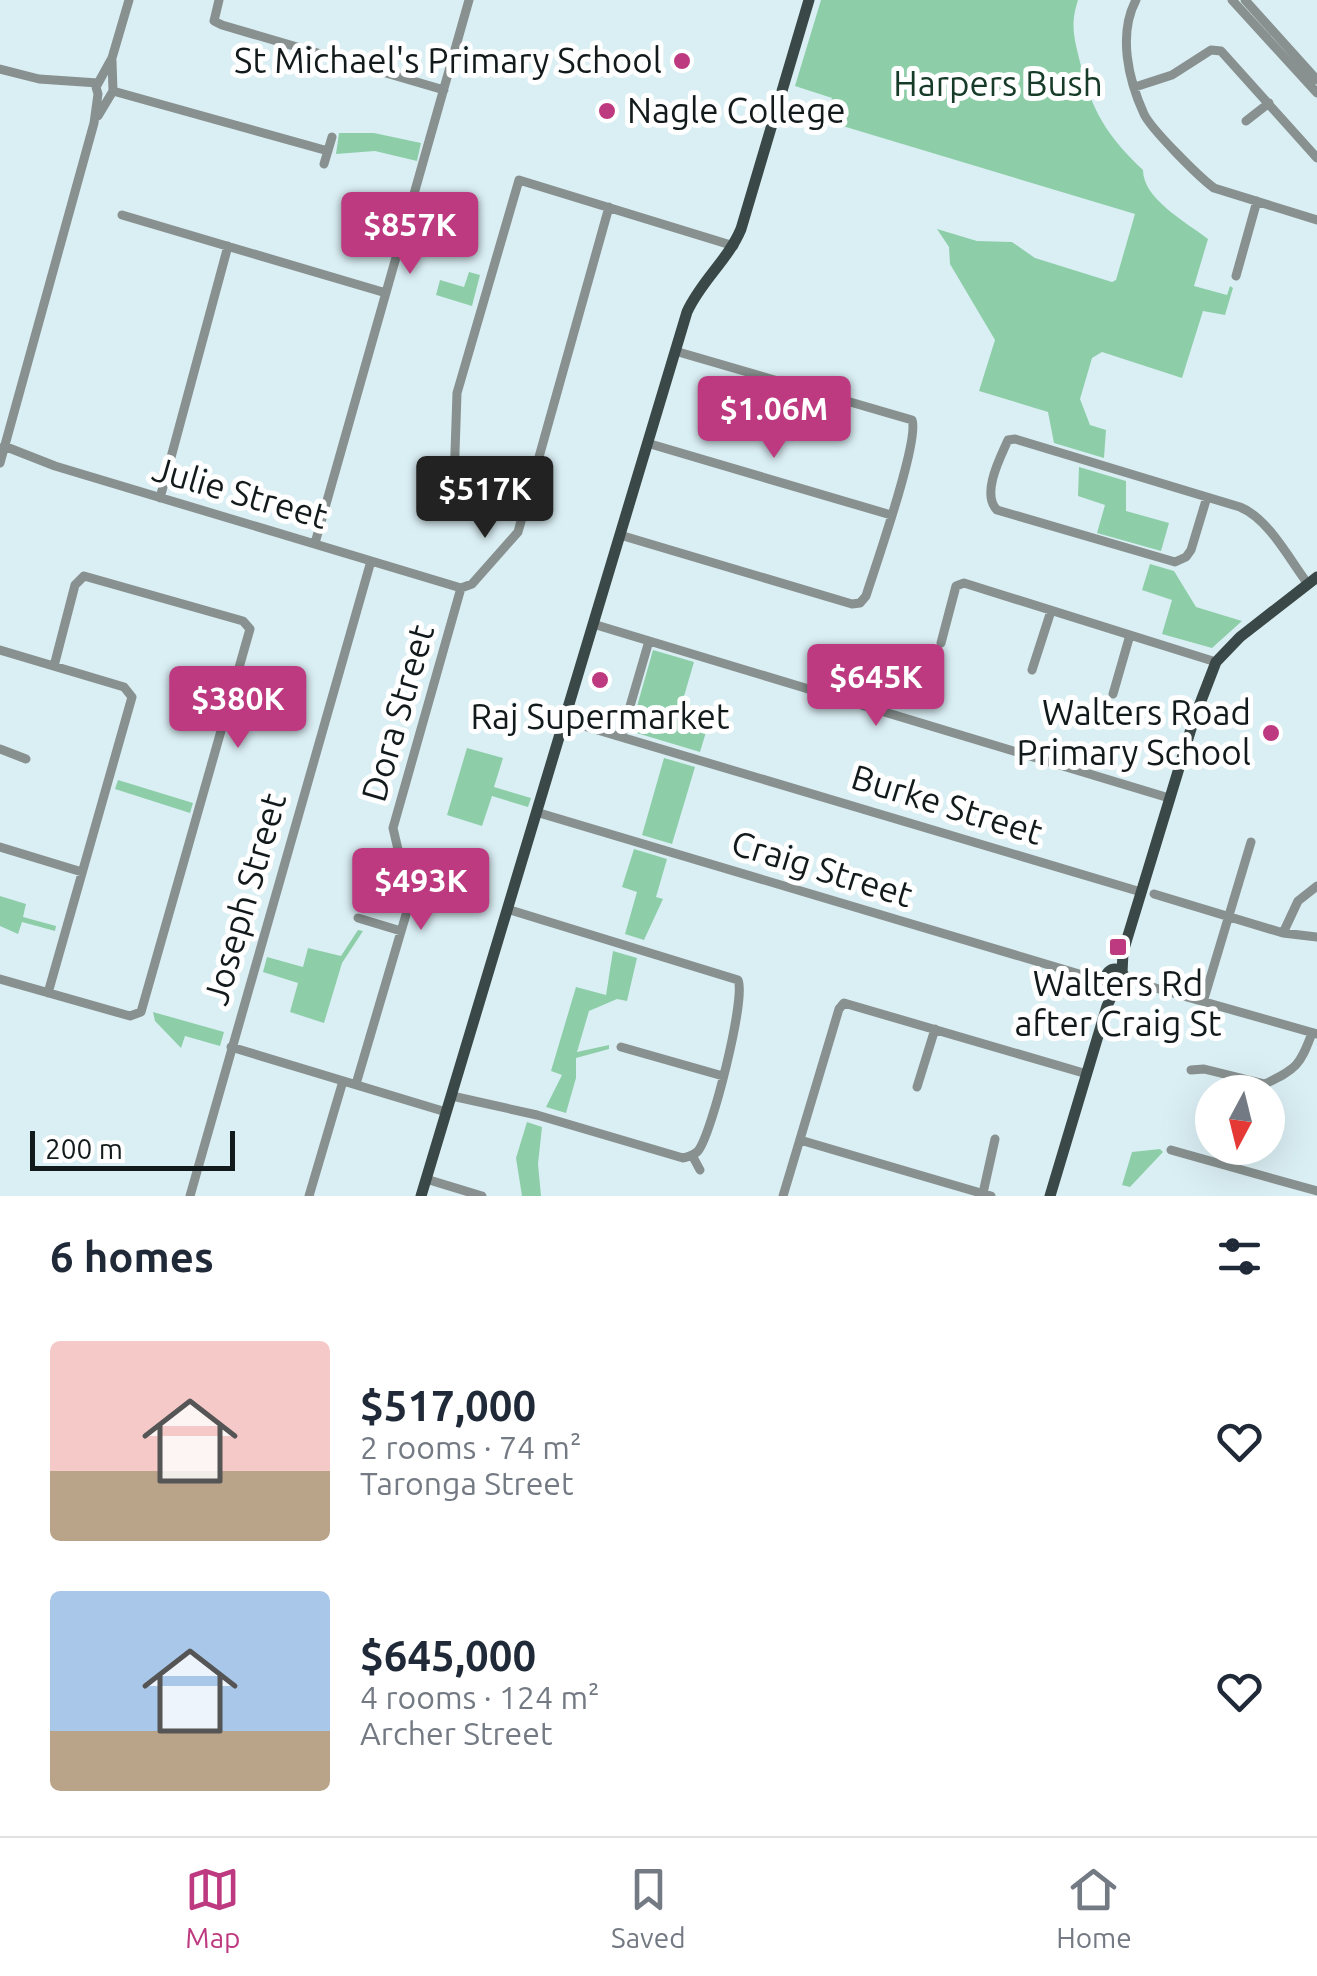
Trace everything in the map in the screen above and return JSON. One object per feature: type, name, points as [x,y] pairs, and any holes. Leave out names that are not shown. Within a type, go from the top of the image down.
[{"type":"main road","points":[[421,1196],[690,304],[734,246],[809,0]]},
{"type":"main road","points":[[1050,1196],[1114,978],[1148,893],[1170,798],[1202,693],[1216,662],[1240,637],[1312,580]]},
{"type":"street","points":[[0,463],[129,0]]},
{"type":"street","points":[[219,0],[214,20],[222,25],[444,90]]},
{"type":"street","points":[[1136,0],[1127,17],[1125,40],[1145,118],[1214,188],[1317,220]]},
{"type":"street","points":[[1232,0],[1317,93]]},
{"type":"street","points":[[1245,0],[1317,80]]},
{"type":"street","points":[[315,543],[444,90],[465,1]]},
{"type":"street","points":[[1135,87],[1172,75],[1216,50],[1225,54],[1304,148],[1317,158]]},
{"type":"street","points":[[0,70],[104,89],[328,151]]},
{"type":"street","points":[[1246,120],[1268,103]]},
{"type":"street","points":[[324,164],[332,137]]},
{"type":"street","points":[[522,516],[464,500],[455,492],[457,393],[518,180],[734,246]]},
{"type":"street","points":[[1236,276],[1257,202]]},
{"type":"street","points":[[461,588],[472,584],[514,538],[609,207]]},
{"type":"street","points":[[122,215],[386,293]]},
{"type":"street","points":[[160,498],[228,246]]},
{"type":"street","points":[[620,535],[852,604],[860,603],[866,596],[914,438],[914,423],[905,416],[675,351]]},
{"type":"street","points":[[1208,497],[1191,550],[1186,558],[1175,562],[997,510],[991,504],[990,494],[1008,440],[1014,439],[1208,497],[1251,512],[1312,580]]},
{"type":"street","points":[[647,444],[890,515]]},
{"type":"street","name":"Julie Street","points":[[4,446],[56,466],[461,588]]},
{"type":"street","name":"Joseph Street","points":[[190,1196],[371,560]]},
{"type":"street","points":[[0,979],[128,1016],[137,1015],[142,1009],[250,629],[243,621],[84,576],[74,585],[54,666]]},
{"type":"street","points":[[941,643],[956,586],[964,583],[1216,662]]},
{"type":"street","name":"Dora Street","points":[[356,1084],[410,899],[392,828],[461,588]]},
{"type":"street","points":[[1032,670],[1051,610]]},
{"type":"street","points":[[593,624],[1170,798]]},
{"type":"street","points":[[1113,694],[1130,635]]},
{"type":"street","points":[[621,737],[650,641]]},
{"type":"street","points":[[0,650],[124,686],[132,697],[48,993]]},
{"type":"street","name":"Burke Street","points":[[564,720],[1284,933],[1317,937]]},
{"type":"street","points":[[0,749],[26,759]]},
{"type":"street","name":"Craig Street","points":[[536,812],[1092,978],[1114,978]]},
{"type":"street","points":[[1203,1002],[1251,842]]},
{"type":"street","points":[[0,847],[82,872]]},
{"type":"street","points":[[1284,933],[1298,901],[1317,886]]},
{"type":"street","points":[[452,1096],[537,1116],[676,1157],[692,1155],[702,1142],[735,1033],[742,990],[738,980],[507,909]]},
{"type":"street","points":[[358,918],[402,931]]},
{"type":"street","points":[[1114,978],[1315,1034],[1295,1070],[1265,1084],[1204,1069],[1191,1070]]},
{"type":"street","points":[[783,1196],[838,1010],[844,1003],[1087,1074]]},
{"type":"street","points":[[137,1015],[143,1027]]},
{"type":"street","points":[[918,1087],[935,1028]]},
{"type":"street","points":[[622,1046],[722,1076]]},
{"type":"street","points":[[230,1047],[446,1112]]},
{"type":"street","points":[[309,1196],[344,1081]]},
{"type":"street","points":[[800,1140],[987,1195],[995,1138]]},
{"type":"street","points":[[1171,1150],[1317,1191]]},
{"type":"street","points":[[692,1155],[700,1170]]},
{"type":"street","points":[[426,1179],[482,1196]]},
{"type":"green space","name":"Harpers Bush","points":[[821,0],[1078,0],[1076,45],[1089,94],[1102,121],[1143,170],[1150,191],[1158,200],[1208,239],[1194,286],[1227,295],[1230,286],[1233,288],[1225,315],[1203,311],[1182,378],[1102,352],[1092,358],[1080,399],[1090,425],[1106,430],[1104,458],[1054,443],[1048,412],[979,391],[995,340],[950,264],[949,247],[937,229],[977,241],[1012,242],[1035,258],[1112,282],[1116,280],[1135,214],[826,121],[832,98],[795,86]]},
{"type":"green space","points":[[339,133],[374,133],[421,143],[417,161],[375,151],[336,154]]},
{"type":"green space","points":[[469,272],[480,275],[472,306],[436,295],[440,280],[464,287]]},
{"type":"green space","points":[[1079,467],[1126,481],[1126,511],[1169,523],[1161,551],[1097,533],[1105,505],[1078,496]]},
{"type":"green space","points":[[1150,564],[1174,571],[1196,607],[1242,621],[1212,648],[1162,634],[1172,600],[1142,590]]},
{"type":"green space","points":[[653,650],[694,662],[682,703],[712,712],[700,752],[630,731]]},
{"type":"green space","points":[[467,748],[503,758],[494,787],[531,798],[528,807],[492,796],[482,826],[447,815]]},
{"type":"green space","points":[[664,758],[695,767],[672,844],[642,835]]},
{"type":"green space","points":[[118,780],[193,803],[190,813],[115,789]]},
{"type":"green space","points":[[634,849],[667,859],[656,897],[663,899],[644,940],[625,934],[637,892],[622,887]]},
{"type":"green space","points":[[0,896],[26,904],[23,917],[56,926],[55,931],[22,922],[18,934],[0,926]]},
{"type":"green space","points":[[358,930],[363,931],[342,963],[324,1023],[290,1012],[298,983],[263,972],[267,957],[303,967],[308,948],[341,956]]},
{"type":"green space","points":[[613,951],[637,958],[627,1001],[617,999],[589,1011],[577,1052],[609,1045],[609,1049],[576,1058],[576,1078],[566,1113],[546,1107],[562,1075],[551,1071],[576,987],[606,995]]},
{"type":"green space","points":[[153,1012],[224,1032],[220,1046],[185,1036],[181,1048],[155,1021]]},
{"type":"green space","points":[[527,1122],[542,1127],[538,1164],[541,1196],[522,1196],[516,1158]]},
{"type":"green space","points":[[1132,1152],[1163,1152],[1130,1187],[1122,1185]]},
{"type":"place","name":"St Michael's Primary School","points":[[682,61]]},
{"type":"place","name":"Nagle College","points":[[607,111]]},
{"type":"place","name":"Raj Supermarket","points":[[600,680]]},
{"type":"place","name":"Walters Road Primary School","points":[[1271,733]]},
{"type":"place","name":"Walters Rd after Craig St","points":[[1118,947]]}]
